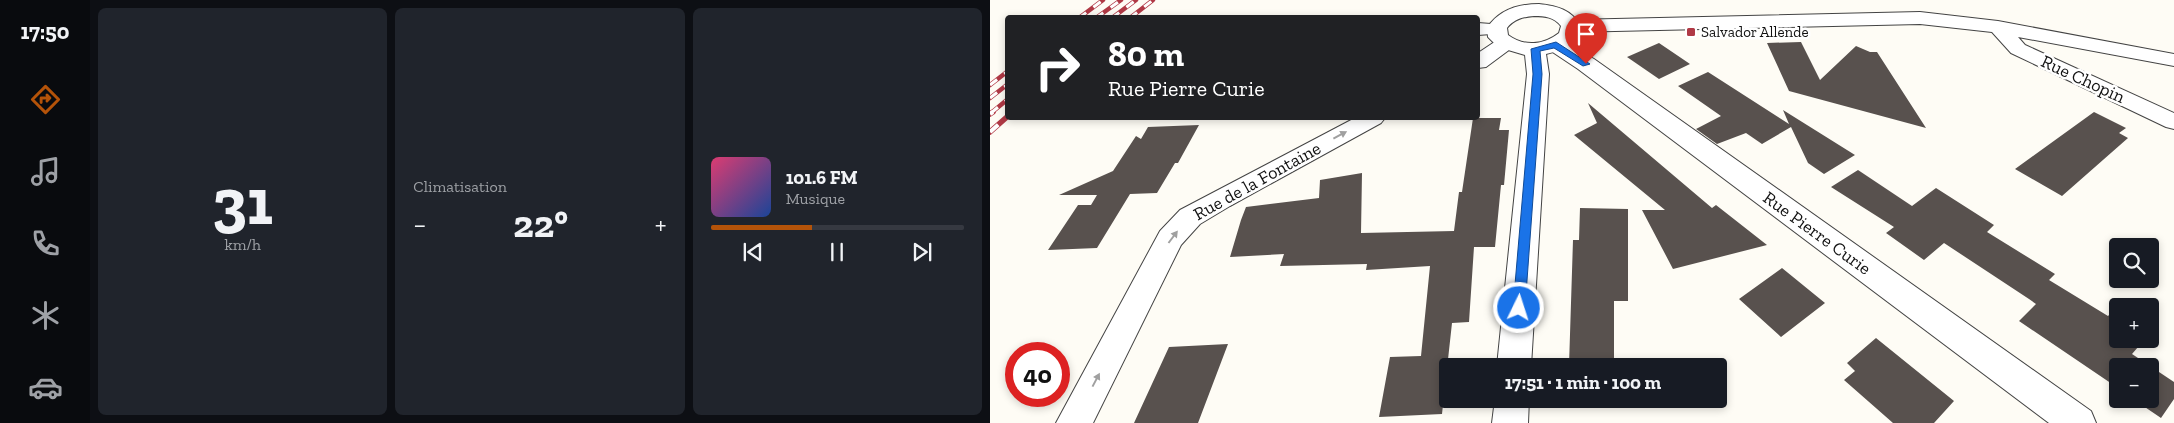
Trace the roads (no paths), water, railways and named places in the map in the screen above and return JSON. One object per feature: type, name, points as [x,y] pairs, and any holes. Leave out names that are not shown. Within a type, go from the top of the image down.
[{"type":"street","points":[[1480,58],[1500,23],[1509,15],[1536,5]]},
{"type":"street","name":"Rue Pierre Curie","points":[[1536,5],[1559,14],[1569,21],[1554,40],[2078,423]]},
{"type":"street","points":[[1494,34],[1518,48],[1554,40],[1907,18],[1942,19],[1998,27],[2174,60]]},
{"type":"street","name":"Rue Chopin","points":[[1998,27],[2018,49],[2174,122]]},
{"type":"street","points":[[1515,358],[1538,74],[1554,40]]},
{"type":"street","name":"Rue de la Fontaine","points":[[1074,423],[1170,239],[1190,217],[1220,198],[1369,120]]},
{"type":"street","points":[[1510,423],[1511,408]]},
{"type":"railway","points":[[1083,15],[1103,0]]},
{"type":"railway","points":[[1100,15],[1121,0]]},
{"type":"railway","points":[[1116,15],[1136,0]]},
{"type":"railway","points":[[1134,15],[1153,0]]},
{"type":"railway","points":[[990,85],[1005,73]]},
{"type":"railway","points":[[990,98],[1005,86]]},
{"type":"railway","points":[[991,113],[1005,101]]},
{"type":"railway","points":[[990,132],[1005,119]]},
{"type":"place","name":"Salvador Allende","points":[[1691,32]]}]
